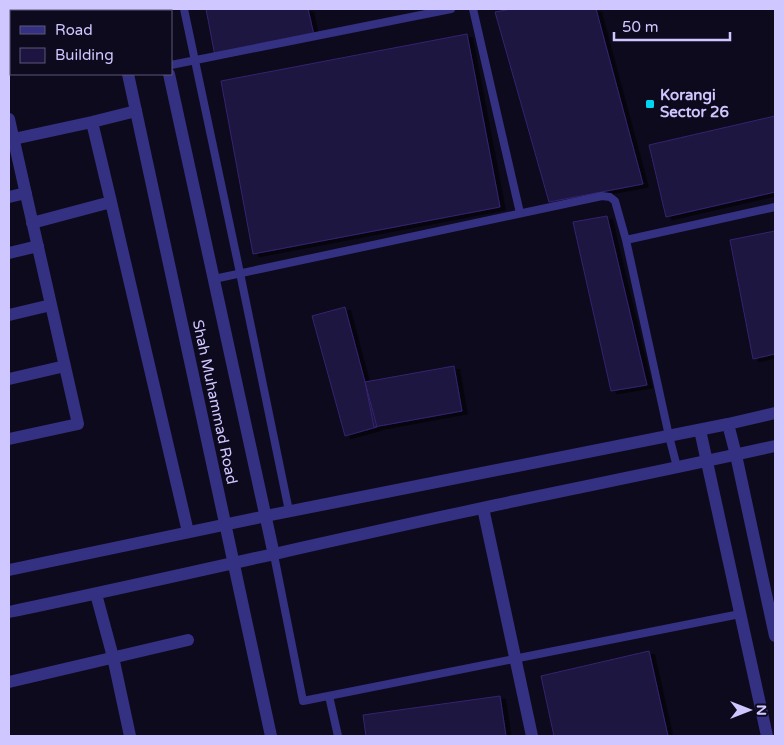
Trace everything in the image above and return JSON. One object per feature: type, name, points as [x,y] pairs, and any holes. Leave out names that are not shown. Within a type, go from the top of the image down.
[{"type":"street","name":"Shah Muhammad Road","points":[[128,75],[271,736]]},
{"type":"street","name":"Shah Muhammad Road","points":[[169,75],[274,555]]},
{"type":"street","points":[[11,140],[136,111]]},
{"type":"street","points":[[9,119],[11,140],[26,193],[78,424],[9,439]]},
{"type":"street","points":[[92,122],[188,532]]},
{"type":"street","points":[[9,197],[26,193]]},
{"type":"street","points":[[32,223],[111,202]]},
{"type":"street","points":[[9,253],[38,246]]},
{"type":"street","points":[[9,315],[51,305]]},
{"type":"street","points":[[9,380],[65,366]]},
{"type":"street","points":[[9,570],[225,524],[700,430],[775,413]]},
{"type":"street","points":[[728,424],[775,636]]},
{"type":"street","points":[[700,430],[767,736]]},
{"type":"street","points":[[9,612],[775,446]]},
{"type":"street","points":[[483,508],[532,736]]},
{"type":"street","points":[[96,594],[113,657],[130,736]]},
{"type":"street","points":[[9,682],[188,640]]},
{"type":"lane","points":[[184,9],[289,512]]},
{"type":"lane","points":[[172,65],[451,9]]},
{"type":"lane","points":[[473,9],[520,213]]},
{"type":"lane","points":[[214,278],[602,196],[610,197],[615,201],[626,240],[677,467]]},
{"type":"lane","points":[[626,240],[775,207]]},
{"type":"lane","points":[[274,555],[303,701],[740,614]]},
{"type":"lane","points":[[329,696],[338,736]]},
{"type":"building","points":[[206,9],[308,9],[314,35],[215,56]]},
{"type":"building","points":[[512,9],[596,9],[643,184],[549,202],[495,12]]},
{"type":"building","points":[[467,34],[500,207],[253,254],[221,81]]},
{"type":"building","points":[[775,116],[775,192],[666,217],[649,145]]},
{"type":"building","points":[[607,216],[647,385],[611,391],[573,222]]},
{"type":"building","points":[[775,231],[775,354],[753,359],[730,240]]},
{"type":"building","points":[[345,307],[377,427],[345,436],[312,316]]},
{"type":"building","points":[[454,366],[462,411],[374,427],[365,382]]},
{"type":"building","points":[[649,651],[668,736],[554,736],[541,676]]},
{"type":"building","points":[[500,696],[506,736],[366,736],[363,715]]},
{"type":"place","name":"Korangi Sector 26","points":[[650,104]]}]
